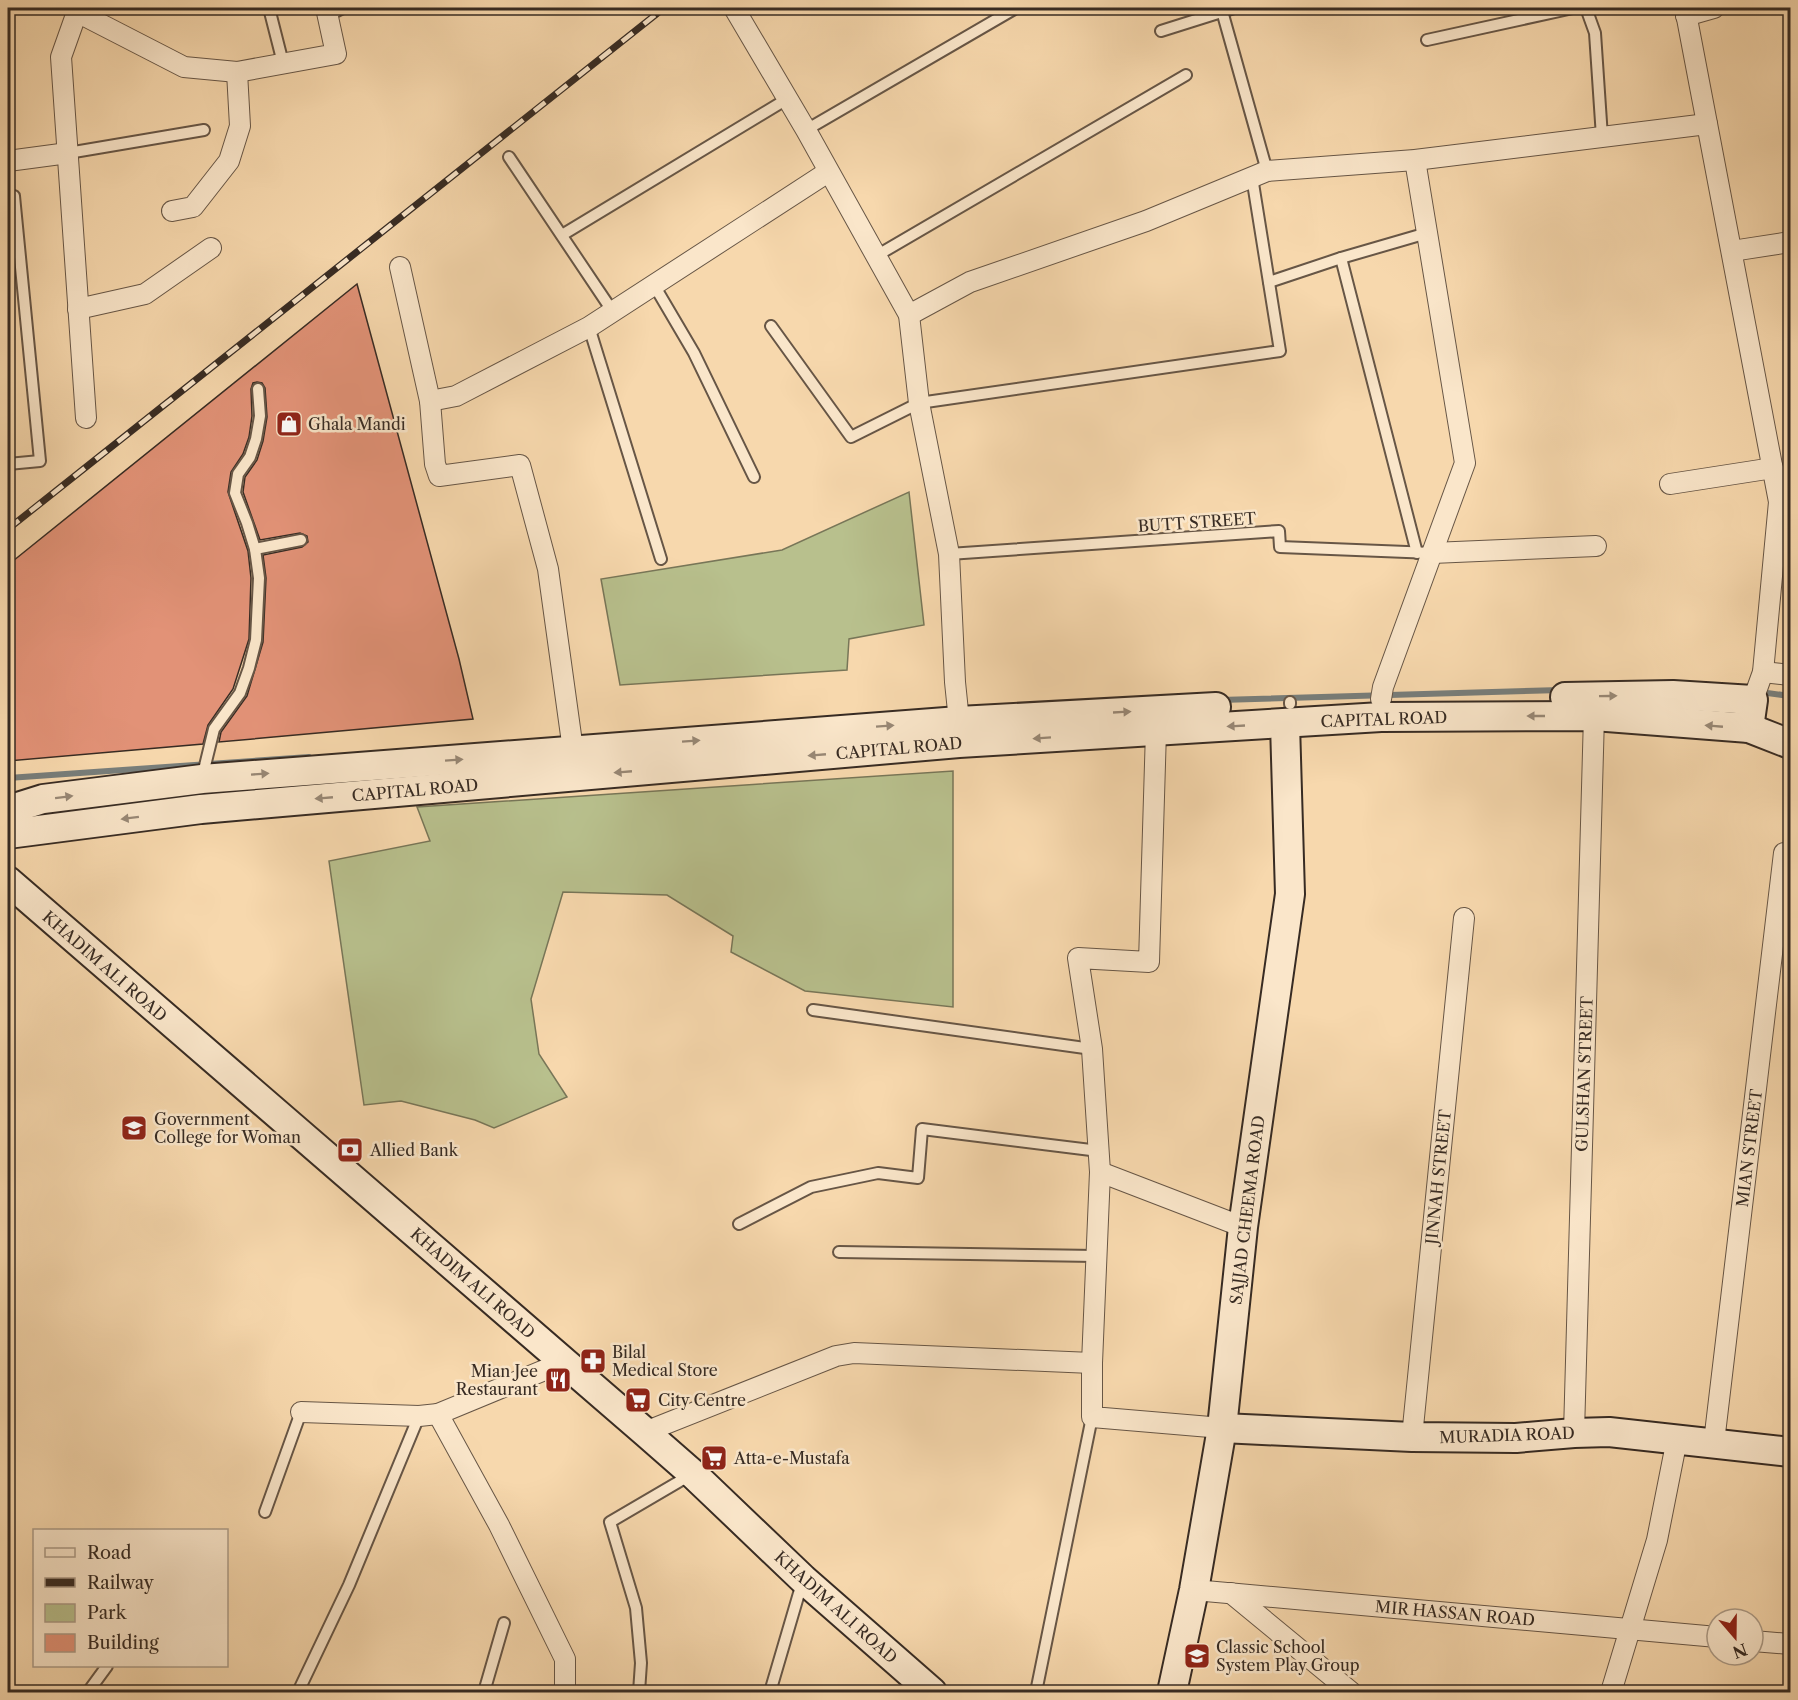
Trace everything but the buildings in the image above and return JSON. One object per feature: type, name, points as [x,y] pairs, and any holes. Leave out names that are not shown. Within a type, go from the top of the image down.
[{"type":"street","points":[[734,8],[806,130],[909,315],[919,403],[950,554],[959,732]]},
{"type":"street","points":[[1714,8],[1686,12],[1779,502],[1763,672],[1753,700],[1749,728]]},
{"type":"street","points":[[86,418],[61,57],[76,10],[183,67],[237,72],[336,54],[332,10]]},
{"type":"street","points":[[172,210],[192,207],[229,161],[240,126],[237,72]]},
{"type":"street","points":[[909,315],[970,282],[1146,221],[1260,174],[1415,160],[1707,124]]},
{"type":"street","points":[[8,161],[68,153]]},
{"type":"street","points":[[1415,160],[1465,463],[1424,553],[1382,700],[1672,696],[1753,700]]},
{"type":"street","points":[[430,400],[456,396],[589,327],[828,172]]},
{"type":"street","points":[[1732,251],[1791,242]]},
{"type":"street","points":[[78,309],[145,294],[211,248]]},
{"type":"street","points":[[400,267],[430,400],[435,464],[439,476],[520,465],[548,568],[573,750]]},
{"type":"street","points":[[1670,484],[1773,468]]},
{"type":"street","points":[[1424,553],[1596,546]]},
{"type":"street","points":[[1763,672],[1791,675]]},
{"type":"street","name":"CAPITAL ROAD","points":[[8,834],[201,809],[959,732],[1156,731],[1288,710],[1382,700],[1749,728],[1791,744]]},
{"type":"street","points":[[8,810],[43,800],[202,778],[573,750],[959,732],[1288,710]]},
{"type":"street","name":"SAJJAD CHEEMA ROAD","points":[[1172,1692],[1194,1590],[1222,1428],[1243,1227],[1290,894],[1288,710]]},
{"type":"street","name":"GULSHAN STREET","points":[[1574,1433],[1594,716]]},
{"type":"street","points":[[1156,731],[1149,962],[1078,958],[1092,1049],[1100,1172],[1095,1256],[1092,1417],[1222,1428]]},
{"type":"street","points":[[201,809],[202,778]]},
{"type":"street","name":"MIAN STREET","points":[[1714,1443],[1784,853]]},
{"type":"street","name":"KHADIM ALI ROAD","points":[[8,881],[693,1474],[803,1580],[932,1692]]},
{"type":"street","name":"JINNAH STREET","points":[[1412,1437],[1464,918]]},
{"type":"street","points":[[1100,1172],[1243,1227]]},
{"type":"street","points":[[645,1432],[836,1356],[854,1353],[1092,1363]]},
{"type":"street","points":[[301,1412],[428,1415],[564,1362]]},
{"type":"street","points":[[428,1415],[499,1525],[565,1659],[565,1692]]},
{"type":"street","name":"MURADIA ROAD","points":[[1222,1428],[1412,1437],[1516,1438],[1609,1432],[1791,1452]]},
{"type":"street","points":[[1611,1692],[1657,1540],[1677,1438]]},
{"type":"street","name":"MIR HASSAN ROAD","points":[[1194,1590],[1705,1636]]},
{"type":"street","points":[[1231,1593],[1352,1692]]},
{"type":"street","points":[[1765,1642],[1791,1644]]},
{"type":"lane","points":[[269,8],[283,63]]},
{"type":"lane","points":[[806,130],[1016,8]]},
{"type":"lane","points":[[1161,32],[1234,8]]},
{"type":"lane","points":[[1427,40],[1573,8]]},
{"type":"lane","points":[[1586,8],[1595,33],[1602,137]]},
{"type":"lane","points":[[771,326],[851,437],[919,403],[1280,351],[1269,282],[1260,174],[1222,11]]},
{"type":"lane","points":[[876,256],[1186,75]]},
{"type":"lane","points":[[562,235],[787,99]]},
{"type":"lane","points":[[68,153],[204,130]]},
{"type":"lane","points":[[509,157],[613,312]]},
{"type":"lane","points":[[8,464],[40,461],[14,196]]},
{"type":"lane","points":[[1269,282],[1427,233]]},
{"type":"lane","points":[[1341,258],[1424,553]]},
{"type":"lane","points":[[654,285],[694,353],[754,477]]},
{"type":"lane","points":[[589,327],[662,560]]},
{"type":"lane","points":[[202,778],[214,729],[240,693],[256,640],[259,578],[255,549],[248,523],[235,493],[238,474],[250,457],[256,439],[260,416],[258,390]]},
{"type":"lane","name":"BUTT STREET","points":[[950,554],[1279,531],[1280,547],[1424,553]]},
{"type":"lane","points":[[255,549],[301,540]]},
{"type":"lane","points":[[813,1010],[1092,1049]]},
{"type":"lane","points":[[739,1224],[811,1188],[878,1173],[918,1178],[922,1129],[1099,1151]]},
{"type":"lane","points":[[839,1252],[1095,1256]]},
{"type":"lane","points":[[265,1512],[301,1412]]},
{"type":"lane","points":[[298,1692],[428,1415]]},
{"type":"lane","points":[[1036,1692],[1092,1417]]},
{"type":"lane","points":[[639,1692],[641,1663],[636,1608],[610,1522],[693,1474]]},
{"type":"lane","points":[[770,1692],[803,1580]]},
{"type":"lane","points":[[484,1692],[504,1623]]},
{"type":"lane","points":[[88,1692],[106,1667]]},
{"type":"green space","points":[[909,492],[924,625],[849,639],[847,670],[620,685],[601,579],[782,550]]},
{"type":"green space","points":[[953,771],[953,1007],[805,991],[731,952],[733,936],[667,895],[563,892],[531,999],[539,1054],[567,1097],[494,1128],[475,1120],[401,1101],[364,1105],[329,861],[430,841],[417,807]]},
{"type":"waterway","points":[[1220,700],[1561,690]]},
{"type":"waterway","points":[[1760,692],[1790,696]]},
{"type":"waterway","points":[[8,778],[309,757]]},
{"type":"railway","points":[[8,529],[664,8]]},
{"type":"place","name":"Ghala Mandi","points":[[289,424]]},
{"type":"place","name":"Government College for Woman","points":[[134,1128]]},
{"type":"place","name":"Allied Bank","points":[[350,1150]]},
{"type":"place","name":"Bilal Medical Store","points":[[593,1361]]},
{"type":"place","name":"Mian Jee Restaurant","points":[[558,1380]]},
{"type":"place","name":"City Centre","points":[[638,1400]]},
{"type":"place","name":"Atta-e-Mustafa","points":[[714,1458]]},
{"type":"place","name":"Classic School System Play Group","points":[[1197,1656]]}]
